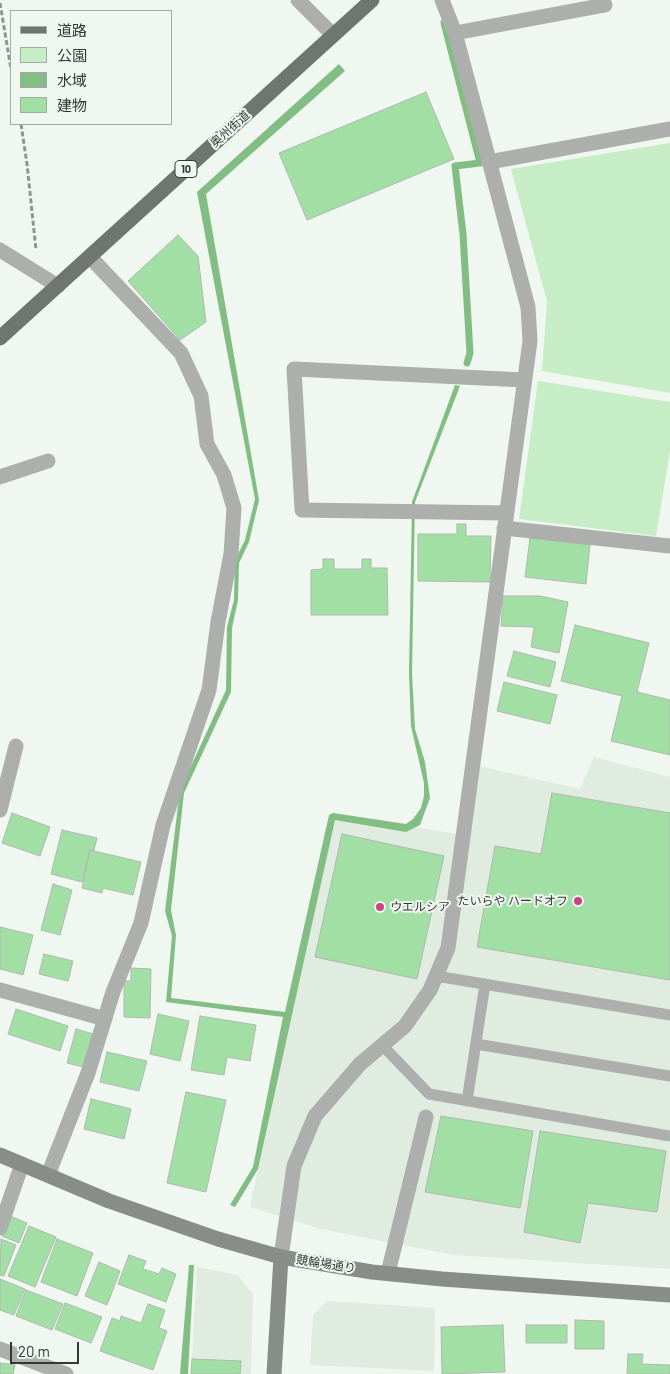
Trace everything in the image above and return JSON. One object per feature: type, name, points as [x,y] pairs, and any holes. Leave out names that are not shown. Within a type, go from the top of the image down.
[{"type":"main road","name":"奥州街道","points":[[0,338],[372,0]]},
{"type":"street","points":[[298,0],[333,35]]},
{"type":"street","points":[[274,1374],[281,1257],[294,1166],[315,1116],[360,1064],[405,1026],[430,990],[448,948],[530,341],[528,307],[455,33],[442,0]]},
{"type":"street","points":[[455,33],[605,5]]},
{"type":"street","points":[[489,162],[670,129]]},
{"type":"street","points":[[0,250],[58,286]]},
{"type":"street","points":[[48,1175],[88,1073],[113,992],[141,923],[163,825],[209,690],[230,554],[234,508],[224,475],[207,444],[201,396],[181,353],[90,257]]},
{"type":"street","points":[[524,380],[294,369],[302,510],[505,520],[670,546]]},
{"type":"street","points":[[0,478],[48,461]]},
{"type":"street","points":[[0,810],[16,746]]},
{"type":"street","points":[[0,990],[105,1019]]},
{"type":"street","points":[[388,1273],[426,1117]]},
{"type":"street","name":"競輪場通り","points":[[0,1155],[109,1201],[218,1239],[281,1257],[388,1273],[670,1295]]},
{"type":"street","points":[[0,1228],[22,1164]]},
{"type":"street","points":[[0,1349],[66,1374]]},
{"type":"lane","points":[[436,976],[670,1015]]},
{"type":"lane","points":[[467,1101],[485,984]]},
{"type":"lane","points":[[476,1044],[670,1076]]},
{"type":"lane","points":[[382,1046],[429,1094],[670,1136]]},
{"type":"path","points":[[0,3],[10,63]]},
{"type":"path","points":[[20,125],[27,164],[38,273]]},
{"type":"shaded area","points":[[594,757],[670,777],[670,1269],[453,1255],[321,1229],[250,1207],[334,814],[469,836],[479,766],[580,789]]},
{"type":"shaded area","points":[[197,1267],[238,1275],[253,1294],[251,1374],[191,1374]]},
{"type":"shaded area","points":[[327,1301],[435,1308],[434,1371],[310,1365],[313,1315]]},
{"type":"green space","points":[[670,143],[670,393],[542,371],[547,301],[511,169]]},
{"type":"green space","points":[[538,381],[670,402],[670,451],[656,536],[519,519]]},
{"type":"water","points":[[339,64],[345,71],[206,194],[259,500],[249,542],[239,563],[238,600],[232,628],[231,692],[184,793],[171,910],[176,935],[171,998],[285,1012],[329,815],[333,813],[406,824],[413,819],[421,808],[424,796],[424,783],[411,726],[409,673],[412,502],[455,385],[460,386],[415,502],[412,673],[415,729],[425,762],[430,798],[420,825],[406,832],[335,820],[258,1169],[235,1207],[230,1205],[253,1167],[283,1017],[166,1002],[172,936],[165,911],[180,790],[226,690],[227,627],[234,600],[235,560],[245,540],[255,499],[197,192]]},
{"type":"water","points":[[189,1265],[194,1265],[188,1374],[180,1374]]},
{"type":"building","points":[[426,92],[454,159],[307,220],[279,153]]},
{"type":"building","points":[[178,235],[198,256],[206,322],[180,340],[128,281]]},
{"type":"building","points":[[457,524],[466,524],[466,536],[491,536],[490,582],[418,581],[418,534],[457,534]]},
{"type":"building","points":[[530,538],[590,545],[586,584],[525,577]]},
{"type":"building","points":[[323,559],[334,559],[334,569],[362,569],[362,559],[371,559],[371,568],[387,568],[388,615],[311,615],[311,570],[323,569]]},
{"type":"building","points":[[503,596],[540,596],[568,602],[559,653],[531,647],[534,627],[501,626]]},
{"type":"building","points":[[575,625],[649,643],[637,692],[670,700],[670,755],[611,741],[622,696],[561,681]]},
{"type":"building","points":[[514,651],[556,662],[550,687],[507,676]]},
{"type":"building","points":[[504,682],[557,695],[550,724],[497,711]]},
{"type":"building","name":"たいらや ハードオフ","points":[[552,793],[670,813],[670,980],[477,947],[495,846],[541,854]]},
{"type":"building","points":[[12,813],[50,827],[40,856],[2,843]]},
{"type":"building","points":[[62,830],[97,838],[94,850],[90,850],[82,882],[51,874]]},
{"type":"building","name":"ウエルシア","points":[[342,834],[444,856],[417,979],[315,957]]},
{"type":"building","points":[[90,850],[141,862],[133,895],[103,888],[102,893],[82,888]]},
{"type":"building","points":[[53,884],[72,890],[60,935],[41,930]]},
{"type":"building","points":[[0,927],[33,935],[23,975],[0,969]]},
{"type":"building","points":[[44,954],[73,961],[68,981],[39,974]]},
{"type":"building","points":[[131,968],[151,969],[150,1018],[124,1017],[124,981],[131,981]]},
{"type":"building","points":[[16,1009],[68,1026],[60,1051],[8,1034]]},
{"type":"building","points":[[158,1014],[189,1021],[180,1061],[150,1054]]},
{"type":"building","points":[[200,1016],[256,1025],[250,1061],[227,1057],[224,1075],[191,1070]]},
{"type":"building","points":[[76,1029],[93,1034],[83,1067],[67,1063]]},
{"type":"building","points":[[107,1052],[147,1061],[139,1091],[100,1082]]},
{"type":"building","points":[[186,1092],[226,1100],[206,1192],[167,1183]]},
{"type":"building","points":[[91,1099],[131,1109],[124,1139],[84,1129]]},
{"type":"building","points":[[441,1116],[533,1131],[520,1208],[425,1192]]},
{"type":"building","points":[[540,1131],[666,1151],[657,1212],[588,1203],[580,1243],[524,1232]]},
{"type":"building","points":[[10,1216],[27,1223],[19,1243],[2,1236]]},
{"type":"building","points":[[29,1226],[56,1237],[35,1287],[8,1276]]},
{"type":"building","points":[[1,1239],[16,1245],[4,1276],[0,1275]]},
{"type":"building","points":[[57,1239],[93,1253],[77,1296],[41,1282]]},
{"type":"building","points":[[129,1255],[146,1261],[143,1269],[159,1274],[162,1268],[176,1274],[166,1302],[118,1284]]},
{"type":"building","points":[[99,1262],[120,1271],[107,1305],[85,1296]]},
{"type":"building","points":[[0,1279],[25,1289],[14,1315],[0,1310]]},
{"type":"building","points":[[26,1290],[63,1304],[52,1330],[16,1316]]},
{"type":"building","points":[[65,1303],[102,1317],[91,1343],[55,1329]]},
{"type":"building","points":[[148,1304],[165,1310],[159,1328],[167,1331],[153,1370],[100,1351],[112,1318],[120,1321],[121,1316],[141,1323]]},
{"type":"building","points":[[575,1320],[604,1321],[604,1349],[575,1349]]},
{"type":"building","points":[[503,1325],[505,1372],[442,1374],[441,1327]]},
{"type":"building","points":[[526,1325],[567,1325],[567,1343],[526,1343]]},
{"type":"building","points":[[628,1354],[643,1354],[642,1364],[670,1365],[670,1374],[627,1374]]},
{"type":"building","points":[[192,1359],[241,1361],[240,1374],[191,1374]]},
{"type":"building","points":[[0,1363],[15,1365],[13,1374],[0,1374]]},
{"type":"waterway","points":[[444,23],[480,163],[455,166],[463,234],[470,353],[467,363]]},
{"type":"place","name":"たいらや ハードオフ","points":[[578,901]]},
{"type":"place","name":"ウエルシア","points":[[380,907]]}]
